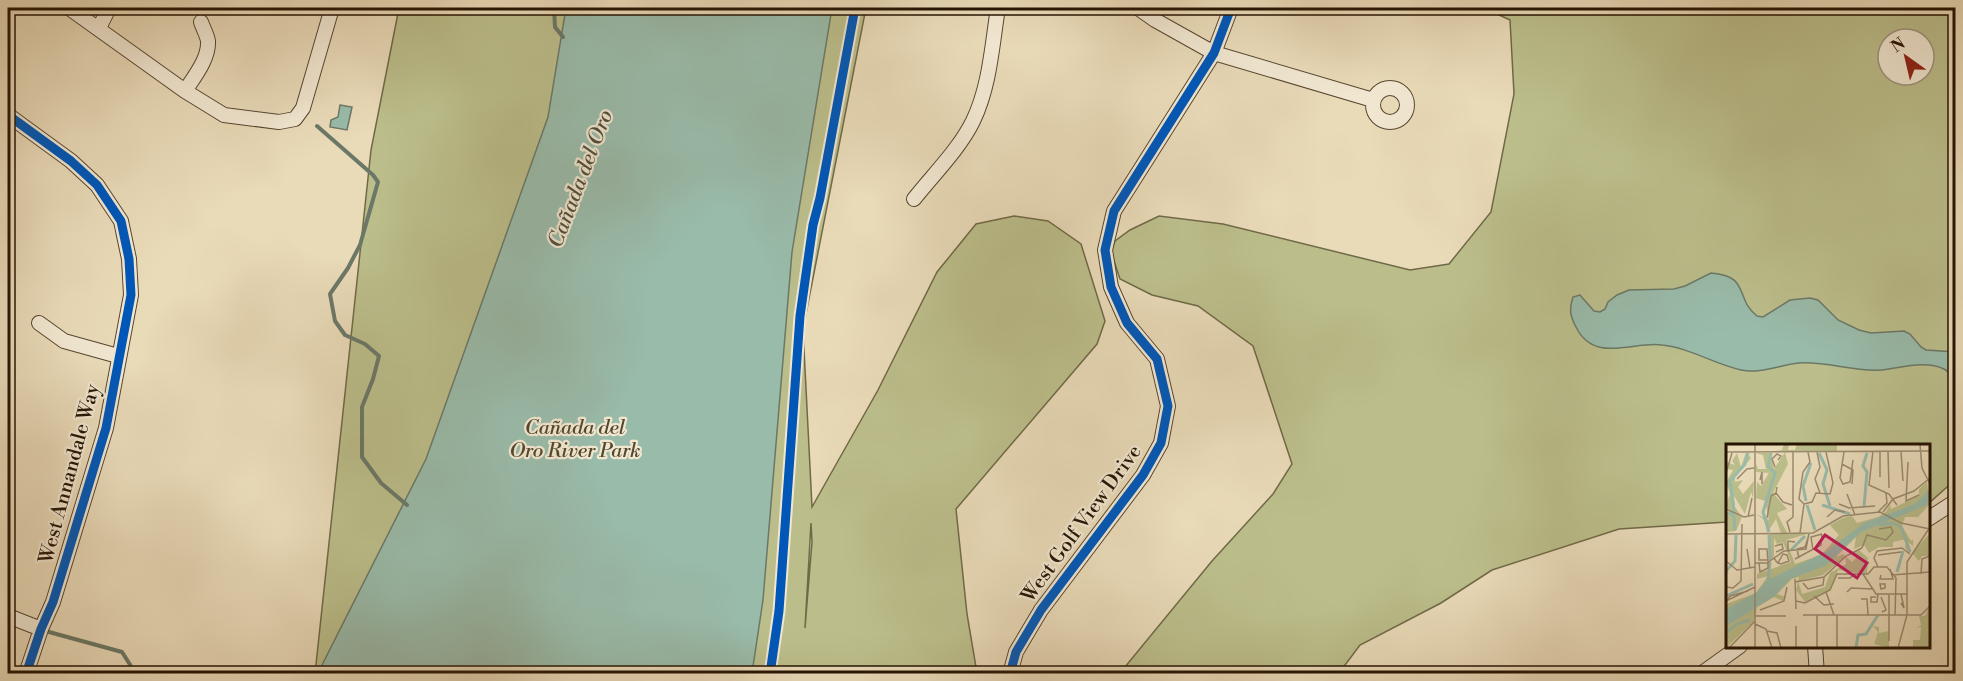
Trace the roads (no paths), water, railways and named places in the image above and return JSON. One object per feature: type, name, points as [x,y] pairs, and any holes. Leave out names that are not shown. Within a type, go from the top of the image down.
[{"type":"street","points":[[69,8],[185,91],[224,115],[279,122],[292,122],[303,108],[332,8]]},
{"type":"street","points":[[99,28],[109,8]]},
{"type":"street","points":[[914,199],[972,123],[986,84],[998,8]]},
{"type":"street","points":[[1138,8],[1214,53],[1373,100]]},
{"type":"street","name":"West Golf View Drive","points":[[1010,674],[1016,652],[1041,610],[1143,474],[1161,443],[1168,406],[1156,359],[1127,323],[1112,287],[1105,250],[1114,211],[1214,53],[1231,8]]},
{"type":"street","points":[[185,91],[201,67],[207,50],[208,39],[201,22]]},
{"type":"street","name":"West Annandale Way","points":[[8,116],[71,161],[97,185],[121,221],[129,259],[130,295],[106,428],[53,602],[26,674]]},
{"type":"street","points":[[39,323],[64,341],[118,356]]},
{"type":"street","points":[[1930,518],[1956,501]]},
{"type":"street","points":[[8,616],[41,629]]},
{"type":"street","points":[[1701,674],[1737,648]]},
{"type":"street","points":[[1815,648],[1817,674]]},
{"type":"water","name":"Cañada del Oro River Park","points":[[566,8],[832,8],[792,252],[763,600],[752,673],[318,673],[426,459],[548,117]]},
{"type":"water","points":[[340,105],[352,107],[347,130],[330,127],[331,120],[338,117]]},
{"type":"water","points":[[1711,273],[1732,278],[1737,283],[1750,309],[1757,316],[1763,317],[1790,300],[1810,298],[1818,300],[1838,320],[1859,330],[1871,333],[1904,331],[1926,350],[1955,352],[1955,392],[1951,376],[1947,371],[1929,365],[1871,370],[1799,363],[1748,371],[1682,349],[1662,345],[1603,348],[1593,345],[1584,338],[1572,319],[1573,297],[1580,295],[1594,311],[1600,312],[1617,295],[1629,290],[1674,289]]},
{"type":"waterway","points":[[307,8],[316,12]]},
{"type":"waterway","points":[[554,8],[555,27],[563,37]]},
{"type":"waterway","points":[[317,126],[378,182],[360,245],[330,294],[335,321],[345,335],[365,344],[379,356],[362,407],[362,457],[381,483],[407,505]]},
{"type":"waterway","points":[[49,632],[122,652],[136,674]]},
{"type":"water label","name":"Cañada del Oro","points":[[581,179]]}]
